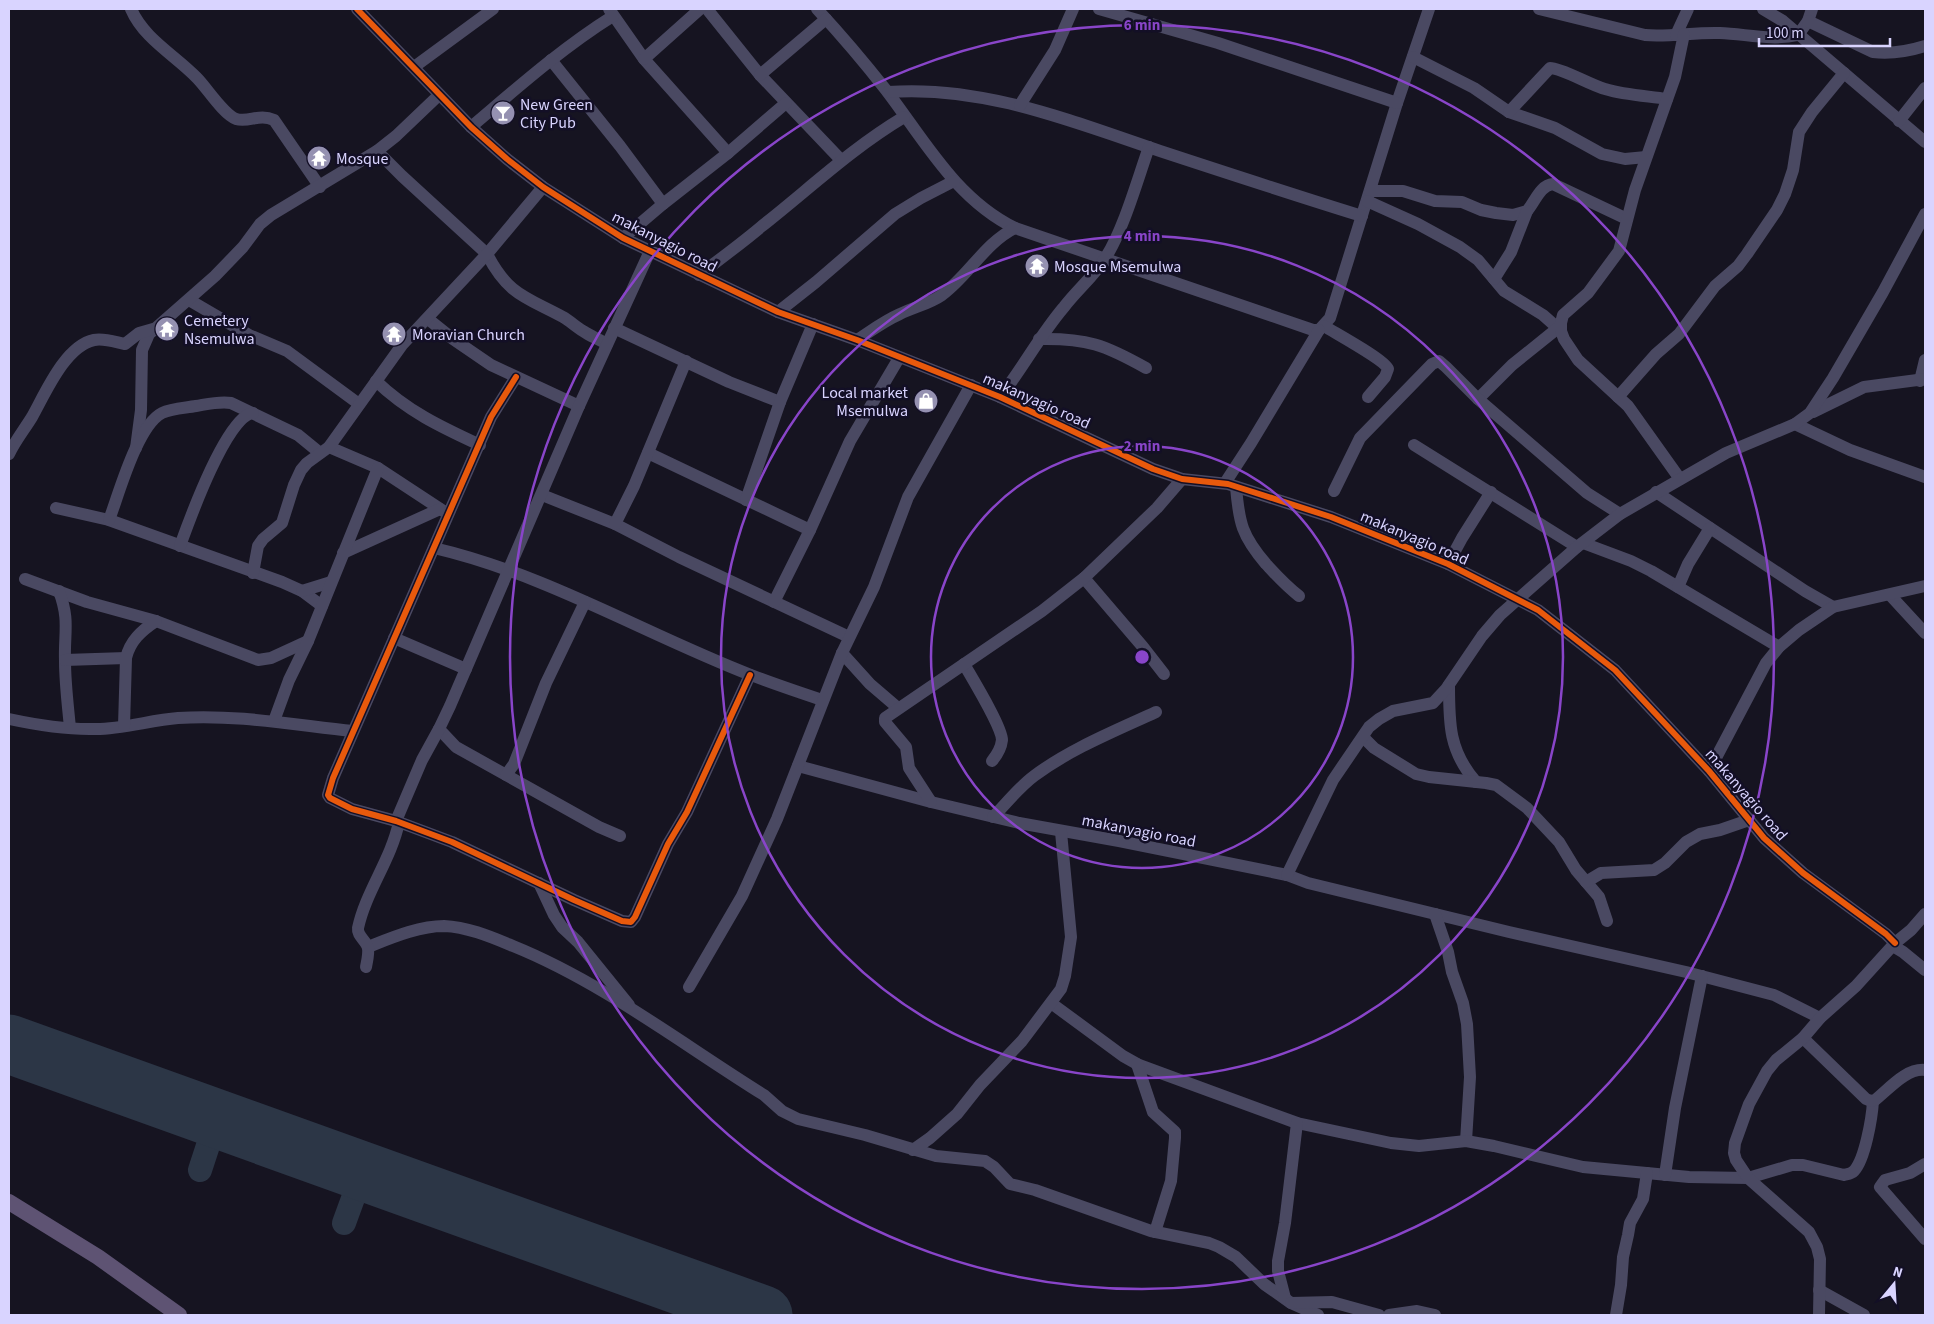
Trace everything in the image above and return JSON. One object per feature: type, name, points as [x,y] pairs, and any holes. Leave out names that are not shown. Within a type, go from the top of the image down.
[{"type":"main road","points":[[9,1202],[98,1257],[179,1315]]},
{"type":"street","points":[[131,9],[144,30],[171,56],[196,76],[231,116],[239,119],[261,116],[274,120],[320,187]]},
{"type":"street","name":"makanyagio road","points":[[356,9],[471,127],[507,159],[543,187],[623,238],[778,312],[858,340],[1000,397],[1153,469],[1182,479],[1231,485],[1330,517],[1448,564],[1538,610],[1615,670],[1709,771],[1764,838],[1803,873],[1925,970]]},
{"type":"street","points":[[414,68],[493,9]]},
{"type":"street","points":[[644,59],[700,9]]},
{"type":"street","points":[[707,9],[760,75],[841,160]]},
{"type":"street","points":[[817,9],[888,92],[904,117],[954,181],[990,214],[1015,228],[1298,326],[1313,330],[1321,328],[1387,366],[1388,369],[1384,377],[1368,397]]},
{"type":"street","points":[[1020,105],[1054,50],[1073,9]]},
{"type":"street","points":[[1099,9],[1218,43],[1397,103]]},
{"type":"street","points":[[1299,596],[1283,584],[1250,544],[1238,512],[1231,485],[1251,443],[1321,328],[1330,318],[1397,103],[1429,9]]},
{"type":"street","points":[[1538,9],[1645,35],[1719,33],[1770,38],[1798,35]]},
{"type":"street","points":[[1590,22],[1593,9]]},
{"type":"street","points":[[1478,399],[1512,364],[1559,329],[1563,315],[1588,293],[1619,251],[1646,157],[1675,77],[1680,35],[1688,9]]},
{"type":"street","points":[[1763,9],[1783,21],[1925,142]]},
{"type":"street","points":[[471,127],[611,12],[644,59],[728,153]]},
{"type":"street","points":[[1798,35],[1810,15],[1873,52],[1901,51],[1925,46]]},
{"type":"street","points":[[760,75],[826,19]]},
{"type":"street","points":[[1413,57],[1474,88],[1509,112],[1555,128],[1602,154],[1625,160],[1646,157]]},
{"type":"street","points":[[551,60],[615,139],[663,204]]},
{"type":"street","points":[[1509,112],[1546,70],[1550,68],[1558,69],[1583,82],[1606,89],[1668,100]]},
{"type":"street","points":[[1618,397],[1656,354],[1680,334],[1715,286],[1738,266],[1747,254],[1777,210],[1785,194],[1793,170],[1799,132],[1812,112],[1844,73]]},
{"type":"street","points":[[1900,122],[1925,88]]},
{"type":"street","points":[[888,92],[935,91],[980,96],[1020,105],[1362,216]]},
{"type":"street","points":[[109,520],[136,448],[141,410],[142,350],[153,329],[216,276],[243,248],[260,224],[271,215],[377,151],[396,136],[439,94]]},
{"type":"street","points":[[623,238],[663,204],[690,185],[786,103]]},
{"type":"street","points":[[699,275],[761,227],[841,160],[904,117]]},
{"type":"street","points":[[1000,397],[1021,370],[1039,340],[1063,307],[1105,258],[1117,234],[1150,147]]},
{"type":"street","points":[[377,151],[487,254],[493,267],[508,285],[526,299],[557,314],[607,344]]},
{"type":"street","points":[[778,312],[895,214],[954,181]]},
{"type":"street","points":[[1494,279],[1511,252],[1527,211],[1539,193],[1550,184],[1559,185],[1627,219]]},
{"type":"street","points":[[254,573],[256,554],[260,543],[282,523],[298,476],[307,463],[325,450],[338,436],[402,345],[487,254],[543,187]]},
{"type":"street","points":[[1368,196],[1403,191],[1435,201],[1462,202],[1481,210],[1496,213],[1513,214],[1527,211]]},
{"type":"street","points":[[1368,196],[1460,247],[1478,260],[1513,298],[1543,315],[1559,329],[1578,360],[1618,397],[1637,418],[1680,480]]},
{"type":"street","points":[[1810,414],[1829,385],[1925,214]]},
{"type":"street","points":[[858,340],[885,321],[941,296],[974,265],[996,240],[1015,228]]},
{"type":"street","points":[[366,968],[368,947],[359,934],[358,928],[365,906],[392,848],[398,822],[422,760],[439,729],[466,669],[579,406],[650,251]]},
{"type":"street","points":[[188,300],[249,335],[287,351],[360,404]]},
{"type":"street","points":[[428,319],[473,353],[516,377],[579,406]]},
{"type":"street","points":[[746,500],[780,402],[813,324]]},
{"type":"street","points":[[614,328],[729,382],[780,402]]},
{"type":"street","points":[[9,454],[51,382],[66,360],[77,349],[93,340],[101,339],[125,344],[139,333],[153,329]]},
{"type":"street","points":[[1039,340],[1060,339],[1097,344],[1110,348],[1146,368]]},
{"type":"street","points":[[774,602],[810,530],[850,441],[900,358]]},
{"type":"street","points":[[1287,875],[1333,780],[1369,727],[1379,718],[1393,711],[1433,703],[1449,685],[1482,636],[1518,599],[1580,545],[1620,514],[1726,453],[1795,424],[1810,414],[1864,387],[1923,380],[1925,360]]},
{"type":"street","points":[[615,524],[634,486],[686,361]]},
{"type":"street","points":[[1334,491],[1360,438],[1437,361],[1442,363],[1478,399],[1588,493],[1620,514]]},
{"type":"street","points":[[516,377],[491,417],[480,445],[444,511],[441,530],[434,548],[353,731],[333,778],[328,795],[334,802],[352,809],[398,822],[452,842],[539,884],[622,921],[630,922],[635,917],[668,844],[687,812],[750,675]]},
{"type":"street","points":[[376,381],[422,417],[480,445]]},
{"type":"street","points":[[689,987],[742,896],[778,819],[822,700],[849,637],[874,587],[908,497],[971,385]]},
{"type":"street","points":[[136,448],[156,418],[172,410],[226,402],[253,413],[325,450],[346,455],[378,468],[444,511]]},
{"type":"street","points":[[180,546],[223,443],[244,416],[253,413]]},
{"type":"street","points":[[1795,424],[1850,450],[1925,477]]},
{"type":"street","points":[[338,436],[346,455]]},
{"type":"street","points":[[1414,445],[1580,545],[1632,561],[1779,647]]},
{"type":"street","points":[[648,453],[810,530]]},
{"type":"street","points":[[274,721],[289,680],[308,641],[378,468]]},
{"type":"street","points":[[931,802],[909,768],[906,747],[885,722],[885,718],[1042,611],[1084,578],[1151,514],[1182,479]]},
{"type":"street","points":[[1448,564],[1491,492]]},
{"type":"street","points":[[1656,492],[1805,591],[1834,608]]},
{"type":"street","points":[[542,495],[615,524],[679,557],[849,637]]},
{"type":"street","points":[[56,508],[109,520],[282,582],[302,591],[322,606]]},
{"type":"street","points":[[343,553],[444,511]]},
{"type":"street","points":[[1678,587],[1688,564],[1710,528]]},
{"type":"street","points":[[441,530],[457,554]]},
{"type":"street","points":[[434,548],[508,570],[750,675],[822,700]]},
{"type":"street","points":[[1084,578],[1138,640],[1164,674]]},
{"type":"street","points":[[25,579],[86,602],[156,621],[258,660],[271,658],[308,641]]},
{"type":"street","points":[[302,591],[331,582]]},
{"type":"street","points":[[1709,771],[1766,663],[1779,647],[1799,630],[1834,608],[1862,599],[1890,595],[1925,586]]},
{"type":"street","points":[[59,591],[65,607],[67,622],[65,660],[70,728]]},
{"type":"street","points":[[1890,595],[1925,632]]},
{"type":"street","points":[[506,775],[514,764],[546,684],[585,602]]},
{"type":"street","points":[[124,726],[126,658],[128,650],[135,638],[156,621]]},
{"type":"street","points":[[394,638],[466,669]]},
{"type":"street","points":[[842,653],[870,684],[898,708]]},
{"type":"street","points":[[65,660],[126,658]]},
{"type":"street","points":[[964,664],[998,724],[1002,737],[1000,749],[992,761]]},
{"type":"street","points":[[1449,685],[1449,717],[1457,757],[1476,782]]},
{"type":"street","points":[[993,817],[1034,776],[1082,747],[1156,712]]},
{"type":"street","points":[[9,720],[70,728],[96,729],[179,718],[274,721],[353,731]]},
{"type":"street","points":[[439,729],[452,745],[599,827],[620,836]]},
{"type":"street","points":[[1363,737],[1374,748],[1416,774],[1496,785],[1527,808],[1559,842],[1576,870],[1599,896],[1607,921]]},
{"type":"street","name":"makanyagio road","points":[[798,766],[993,817],[1060,832],[1119,841],[1287,875],[1435,914],[1702,976],[1774,994],[1820,1018]]},
{"type":"street","points":[[1586,882],[1596,875],[1609,871],[1654,870],[1665,863],[1686,842],[1700,834],[1720,830],[1749,820]]},
{"type":"street","points":[[913,1150],[957,1114],[994,1069],[1022,1041],[1061,989],[1071,937],[1060,832]]},
{"type":"street","points":[[539,884],[562,927],[611,980],[635,1011]]},
{"type":"street","points":[[1435,914],[1463,1003],[1467,1024],[1470,1076],[1466,1141]]},
{"type":"street","points":[[1819,1315],[1820,1259],[1817,1247],[1809,1232],[1748,1178],[1736,1160],[1734,1153],[1735,1143],[1749,1104],[1771,1065],[1803,1038],[1820,1018],[1856,986],[1894,944],[1912,930],[1925,914]]},
{"type":"street","points":[[368,947],[422,930],[443,926],[466,929],[493,937],[540,957],[635,1011],[764,1095],[782,1111],[798,1119],[866,1135],[936,1156],[985,1161],[994,1167],[1010,1184],[1015,1186],[1035,1190],[1155,1232],[1209,1243],[1236,1257],[1264,1284],[1288,1301],[1318,1315]]},
{"type":"street","points":[[1665,1175],[1675,1108],[1702,976]]},
{"type":"street","points":[[1051,1003],[1123,1056],[1137,1064],[1297,1124],[1391,1143],[1419,1146],[1466,1141],[1583,1167],[1665,1175],[1748,1178],[1792,1165],[1803,1165],[1844,1175],[1850,1174],[1856,1170],[1861,1157],[1872,1122],[1873,1101],[1914,1071],[1925,1070]]},
{"type":"street","points":[[1803,1038],[1866,1099],[1873,1101]]},
{"type":"street","points":[[1137,1064],[1153,1112],[1175,1132],[1176,1138],[1171,1181],[1155,1232]]},
{"type":"street","points":[[1288,1301],[1278,1271],[1278,1261],[1285,1223],[1297,1124]]},
{"type":"street","points":[[1925,1164],[1910,1173],[1885,1180],[1880,1187],[1925,1239]]},
{"type":"street","points":[[1616,1315],[1623,1257],[1630,1223],[1643,1199],[1647,1173]]},
{"type":"street","points":[[1819,1290],[1864,1315]]},
{"type":"street","points":[[1288,1301],[1332,1302],[1378,1315]]},
{"type":"street","points":[[1389,1315],[1417,1310],[1435,1315]]},
{"type":"taxiway","points":[[200,1170],[217,1118]]},
{"type":"taxiway","points":[[344,1223],[363,1171]]},
{"type":"runway","points":[[9,1044],[763,1315]]},
{"type":"cycle path","points":[[357,9],[471,127],[507,159],[543,187],[623,238],[778,312],[857,340],[1000,397],[1153,469],[1182,479],[1228,484],[1331,517],[1448,564],[1538,610],[1615,670],[1709,771],[1764,838],[1803,873],[1886,934],[1895,943]]},
{"type":"cycle path","points":[[516,377],[491,417],[333,778],[328,795],[330,798],[352,809],[396,821],[452,842],[574,900],[622,921],[631,922],[668,844],[687,812],[750,675]]},
{"type":"place","name":"New Green City Pub","points":[[503,113]]},
{"type":"place","name":"Mosque","points":[[319,158]]},
{"type":"place","name":"Mosque Msemulwa","points":[[1037,266]]},
{"type":"place","name":"Cemetery Nsemulwa","points":[[167,329]]},
{"type":"place","name":"Moravian Church","points":[[394,334]]},
{"type":"place","name":"Local market Msemulwa","points":[[926,401]]}]
